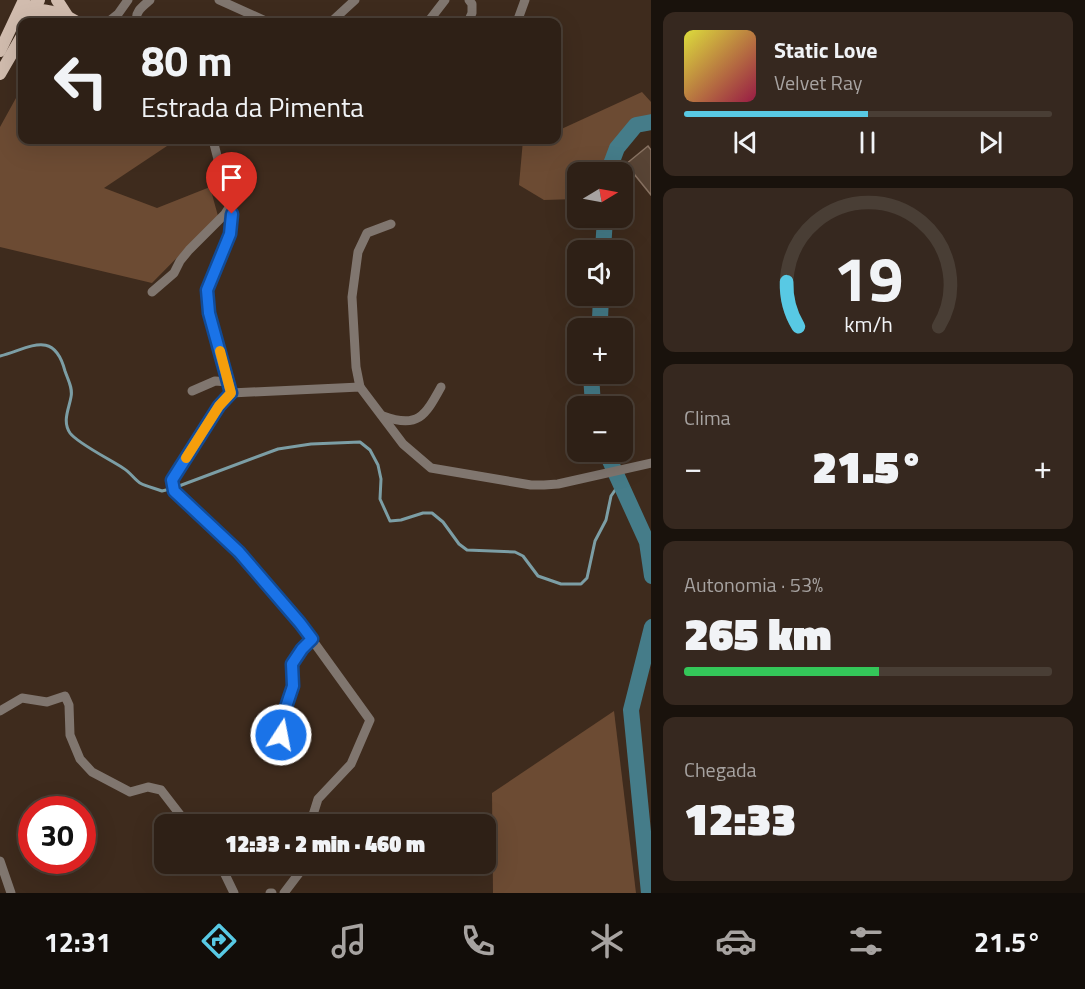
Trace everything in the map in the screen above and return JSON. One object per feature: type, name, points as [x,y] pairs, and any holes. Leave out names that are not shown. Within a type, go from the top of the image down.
[{"type":"main road","points":[[0,51],[24,0]]},
{"type":"main road","points":[[57,0],[70,18]]},
{"type":"main road","points":[[18,18],[35,3]]},
{"type":"main road","points":[[35,3],[67,18]]},
{"type":"main road","points":[[30,18],[35,3]]},
{"type":"main road","points":[[35,3],[38,15],[42,18]]},
{"type":"main road","points":[[0,74],[18,43]]},
{"type":"main road","points":[[0,85],[18,56]]},
{"type":"street","points":[[113,18],[128,0]]},
{"type":"street","points":[[136,18],[139,10],[150,0]]},
{"type":"street","points":[[219,0],[259,18]]},
{"type":"street","points":[[335,18],[355,0]]},
{"type":"street","points":[[431,18],[446,0]]},
{"type":"street","points":[[469,0],[472,4],[470,18]]},
{"type":"street","points":[[518,18],[525,0]]},
{"type":"street","points":[[214,144],[232,214],[230,234],[207,290],[209,313],[231,393]]},
{"type":"street","points":[[152,292],[174,273],[189,250],[230,206]]},
{"type":"street","points":[[391,224],[367,233],[358,252],[352,297],[356,367],[360,387],[403,444],[431,468],[531,485],[558,484],[651,463]]},
{"type":"street","points":[[192,391],[215,381],[228,382]]},
{"type":"street","points":[[313,814],[318,799],[351,764],[370,720],[300,623],[239,552],[174,491],[172,480],[219,406],[231,393],[360,387]]},
{"type":"street","points":[[382,416],[403,421],[417,419],[427,412],[441,387]]},
{"type":"street","points":[[281,735],[284,713],[293,686],[292,664],[312,639]]},
{"type":"street","points":[[0,711],[22,698],[47,702],[65,696],[69,705],[70,735],[80,759],[92,772],[130,792],[148,787],[161,790],[180,814]]},
{"type":"street","points":[[0,861],[11,893]]},
{"type":"street","points":[[225,874],[234,893]]},
{"type":"street","points":[[284,893],[298,874]]},
{"type":"shaded area","points":[[642,92],[651,102],[651,115],[634,121],[613,146],[607,162],[567,162],[567,199],[544,200],[519,185],[523,144],[561,144],[561,129]]},
{"type":"shaded area","points":[[16,98],[18,99],[18,144],[170,144],[104,188],[157,208],[210,187],[218,216],[152,283],[0,247],[0,127]]},
{"type":"shaded area","points":[[614,711],[636,893],[493,893],[493,874],[496,874],[496,814],[492,814],[492,793]]},
{"type":"building","points":[[648,146],[651,150],[651,195],[633,173],[633,162],[628,162]]},
{"type":"waterway","points":[[612,162],[617,148],[636,125],[651,122]]},
{"type":"waterway","points":[[604,228],[604,240]]},
{"type":"waterway","points":[[600,318],[601,306]]},
{"type":"waterway","points":[[0,356],[31,346],[48,346],[54,350],[60,358],[71,387],[66,420],[70,433],[145,486],[166,490]]},
{"type":"waterway","points":[[592,384],[592,396]]},
{"type":"waterway","points":[[179,486],[278,449],[311,444],[360,442],[370,450],[378,465],[381,479],[380,499],[390,521],[432,513],[443,522],[459,544],[467,550],[515,552],[523,556],[538,576],[561,584],[581,584],[587,578],[595,541],[606,520],[611,496],[620,483]]},
{"type":"waterway","points":[[611,462],[647,542],[651,569]]},
{"type":"waterway","points":[[649,893],[631,710],[651,631]]},
{"type":"slow traffic","points":[[186,458],[219,406],[231,393],[220,351]]},
{"type":"route","points":[[232,214],[230,234],[207,290],[209,313],[231,393],[219,406],[172,480],[174,491],[239,552],[312,639],[292,664],[293,686],[284,713],[281,735]]}]
